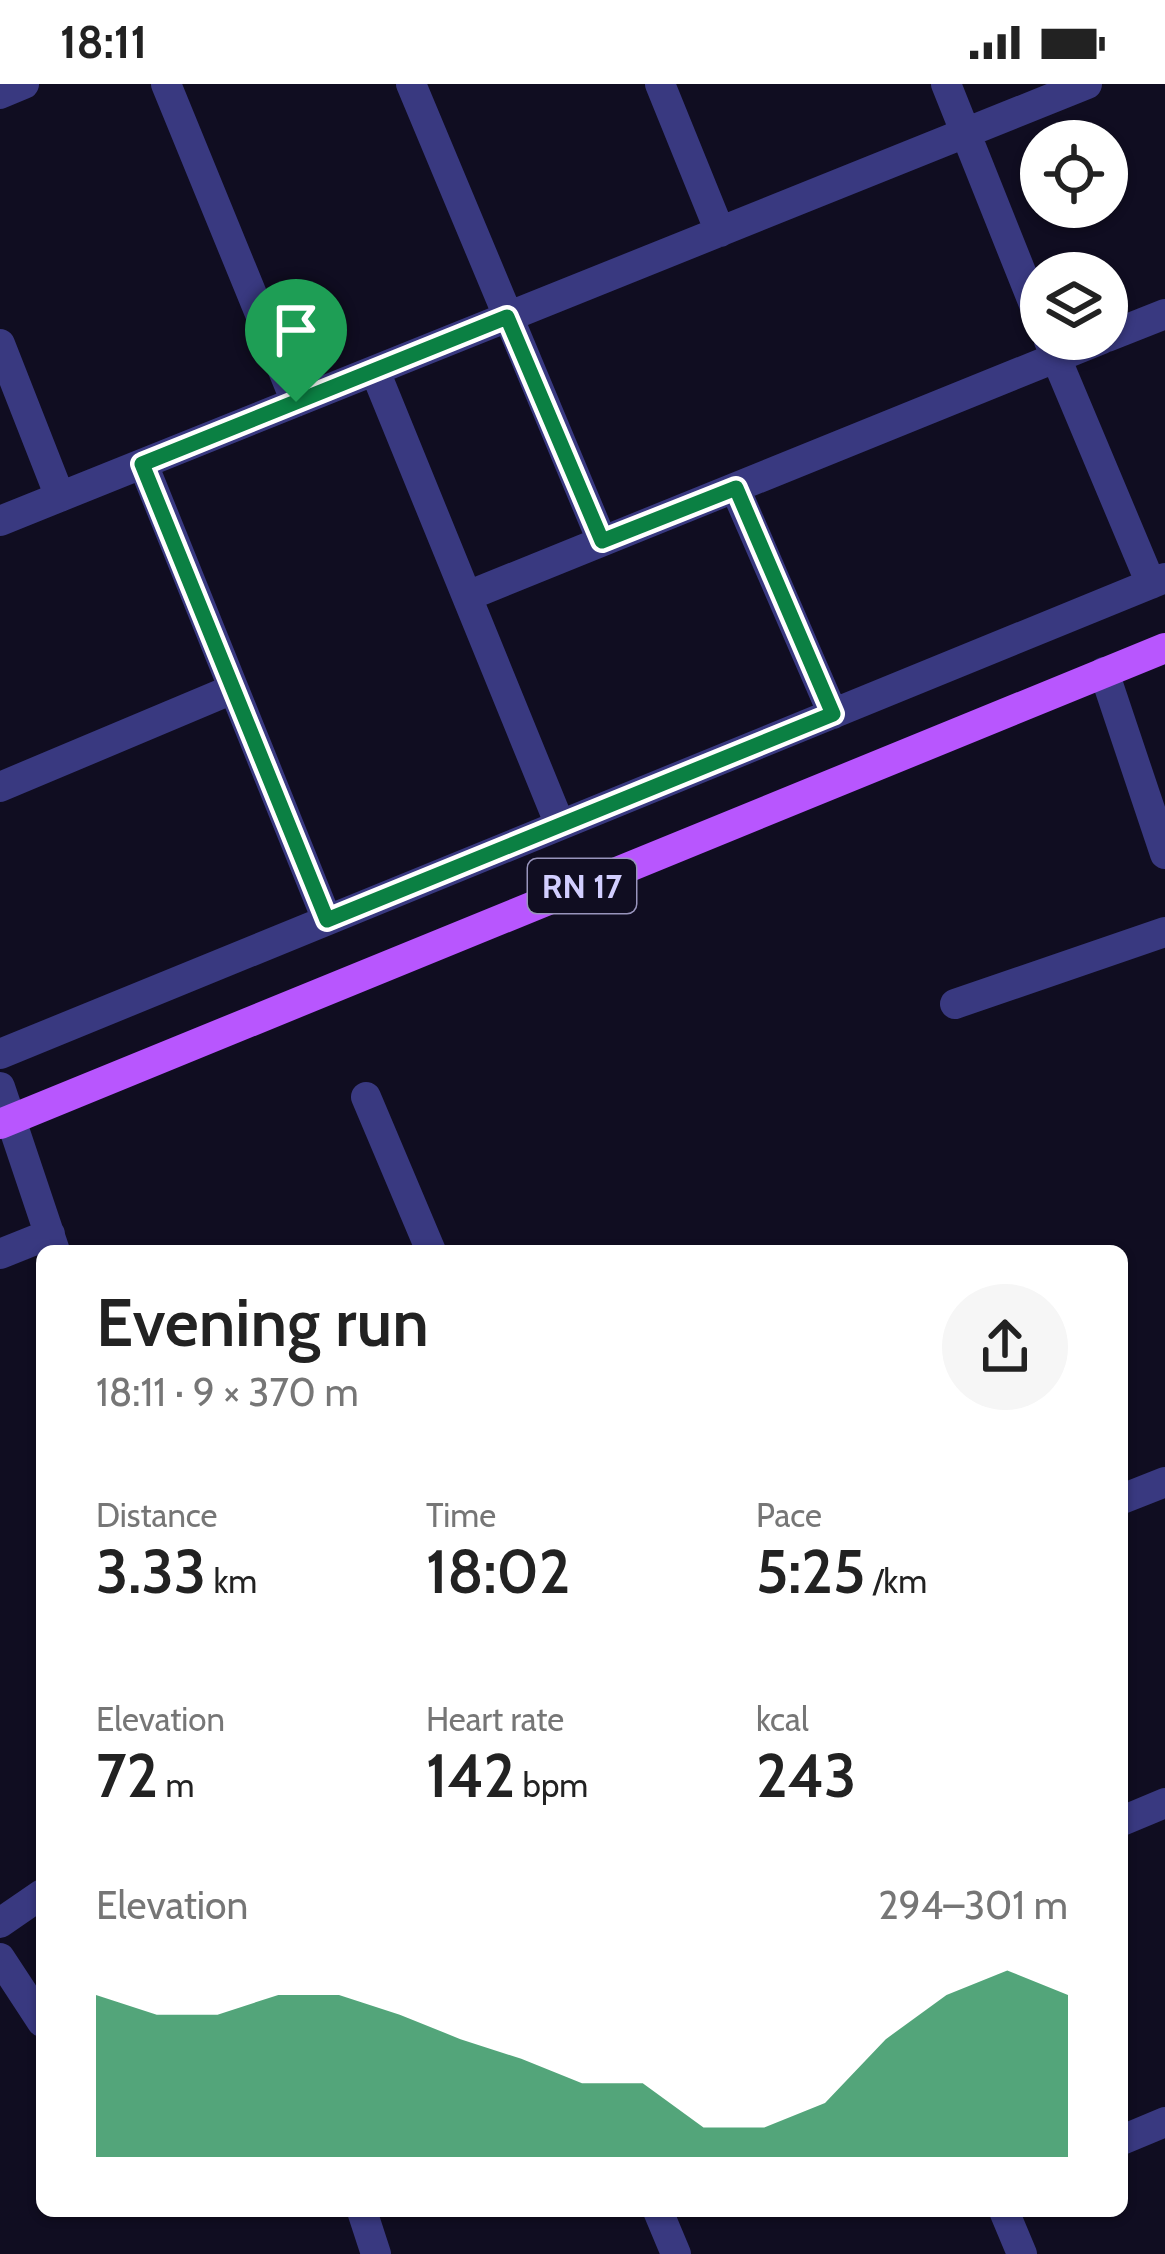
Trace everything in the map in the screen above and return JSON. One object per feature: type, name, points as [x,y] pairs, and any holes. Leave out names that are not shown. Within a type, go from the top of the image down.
[{"type":"main road","name":"RN 17","points":[[6,1122],[1165,649]]},
{"type":"street","points":[[166,84],[296,402]]},
{"type":"street","points":[[411,84],[602,541]]},
{"type":"street","points":[[659,84],[720,232]]},
{"type":"street","points":[[946,84],[1020,269]]},
{"type":"street","points":[[0,521],[1088,84]]},
{"type":"street","points":[[1128,329],[1165,314]]},
{"type":"street","points":[[0,344],[60,497]]},
{"type":"street","points":[[470,595],[736,488],[1025,360]]},
{"type":"street","points":[[0,1054],[1158,581],[1057,360]]},
{"type":"street","points":[[375,371],[560,825]]},
{"type":"street","points":[[142,464],[327,920]]},
{"type":"street","points":[[736,488],[833,714]]},
{"type":"street","points":[[1104,672],[1165,854]]},
{"type":"street","points":[[0,787],[233,689]]},
{"type":"street","points":[[956,1004],[1165,932]]},
{"type":"street","points":[[0,1088],[6,1122],[52,1243]]},
{"type":"street","points":[[366,1097],[428,1245]]},
{"type":"street","points":[[0,1254],[36,1246]]},
{"type":"street","points":[[1128,1497],[1165,1482]]},
{"type":"street","points":[[1128,1818],[1165,1803]]},
{"type":"street","points":[[0,1923],[36,1898]]},
{"type":"street","points":[[0,1958],[36,2013]]},
{"type":"street","points":[[1128,2137],[1165,2122]]},
{"type":"street","points":[[364,2217],[376,2254]]},
{"type":"street","points":[[661,2217],[676,2254]]},
{"type":"street","points":[[1007,2217],[1022,2254]]},
{"type":"route","points":[[507,317],[602,541],[736,488],[833,714],[327,920],[142,464],[296,402],[507,317]]}]
